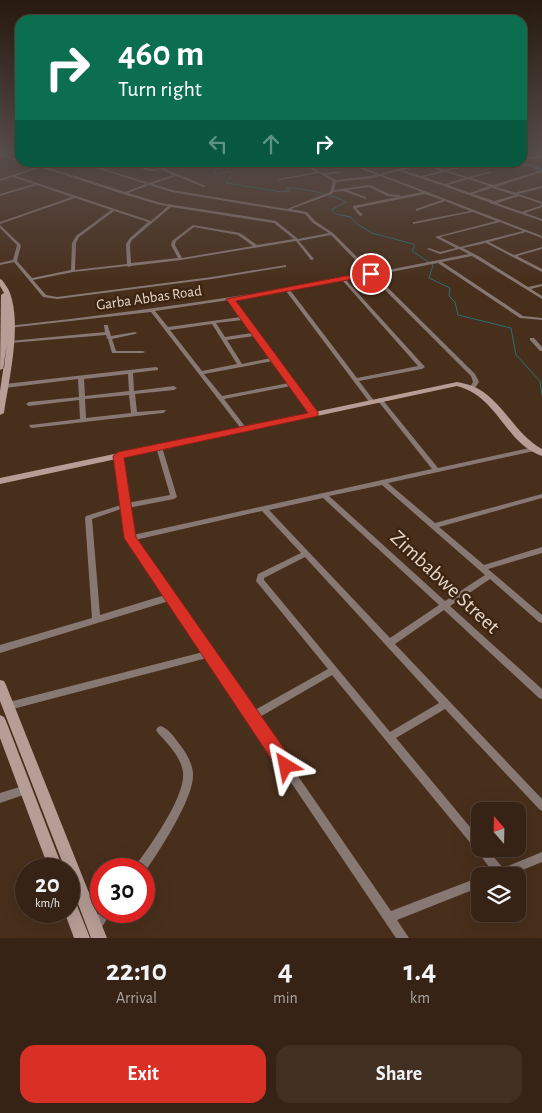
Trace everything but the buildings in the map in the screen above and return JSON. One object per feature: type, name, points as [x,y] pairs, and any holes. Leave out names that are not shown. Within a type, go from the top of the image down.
[{"type":"street","points":[[71,196],[151,222]]},
{"type":"street","points":[[134,196],[170,206],[275,222],[297,240],[312,259]]},
{"type":"street","points":[[195,196],[306,213],[314,222],[332,234],[474,376],[476,382],[473,387]]},
{"type":"street","points":[[288,210],[324,196]]},
{"type":"street","points":[[360,196],[365,198]]},
{"type":"street","points":[[395,196],[406,197]]},
{"type":"street","points":[[361,214],[354,207],[411,196]]},
{"type":"street","points":[[435,196],[542,236]]},
{"type":"street","points":[[474,196],[542,220]]},
{"type":"street","points":[[492,203],[514,196]]},
{"type":"street","points":[[523,196],[542,204]]},
{"type":"street","points":[[15,261],[19,245],[0,224],[75,197]]},
{"type":"street","points":[[417,210],[446,200]]},
{"type":"street","points":[[521,214],[542,204]]},
{"type":"street","points":[[129,266],[128,244],[170,206]]},
{"type":"street","points":[[72,271],[74,242],[78,236],[113,210]]},
{"type":"street","points":[[414,223],[474,210]]},
{"type":"street","points":[[500,221],[437,237],[460,248],[542,298]]},
{"type":"street","points":[[181,258],[173,245],[174,241],[193,226],[239,234],[256,246]]},
{"type":"street","points":[[429,249],[440,253],[527,231]]},
{"type":"street","points":[[31,279],[72,271],[129,266],[332,234]]},
{"type":"street","points":[[487,242],[542,271]]},
{"type":"street","points":[[513,256],[542,248]]},
{"type":"street","points":[[534,250],[542,254]]},
{"type":"street","name":"Garba Abbas Road","points":[[8,328],[153,311],[230,299],[472,255]]},
{"type":"street","points":[[0,264],[15,261]]},
{"type":"street","points":[[15,261],[45,296],[57,298],[212,278],[285,266]]},
{"type":"street","points":[[437,262],[522,316],[542,319]]},
{"type":"street","points":[[343,279],[422,367],[356,380]]},
{"type":"street","points":[[0,281],[11,300],[8,328],[0,368]]},
{"type":"street","points":[[527,289],[542,285]]},
{"type":"street","points":[[0,288],[8,328]]},
{"type":"street","points":[[287,289],[356,380],[437,471]]},
{"type":"street","points":[[230,299],[314,414]]},
{"type":"street","points":[[153,311],[244,429]]},
{"type":"street","points":[[167,329],[244,318]]},
{"type":"street","points":[[214,322],[241,366]]},
{"type":"street","points":[[106,326],[116,353],[143,352]]},
{"type":"street","points":[[5,341],[136,333]]},
{"type":"street","points":[[224,339],[255,334]]},
{"type":"street","points":[[532,339],[542,350]]},
{"type":"street","points":[[0,413],[5,386],[5,341]]},
{"type":"street","points":[[201,373],[274,359]]},
{"type":"street","points":[[5,386],[156,369]]},
{"type":"street","points":[[130,372],[134,414]]},
{"type":"street","points":[[81,378],[82,419]]},
{"type":"street","points":[[221,398],[292,384]]},
{"type":"street","points":[[0,481],[457,384],[473,387],[540,453]]},
{"type":"street","points":[[29,404],[174,388]]},
{"type":"street","points":[[32,426],[163,411]]},
{"type":"street","points":[[96,619],[88,518],[124,506],[174,497],[159,447]]},
{"type":"street","points":[[130,538],[383,482],[540,453]]},
{"type":"street","points":[[118,456],[130,538],[403,938]]},
{"type":"street","points":[[383,482],[540,616]]},
{"type":"street","name":"Zimbabwe Street","points":[[325,496],[542,695]]},
{"type":"street","points":[[433,526],[542,496]]},
{"type":"street","points":[[264,509],[542,806]]},
{"type":"street","points":[[483,568],[542,550]]},
{"type":"street","points":[[305,554],[259,578],[333,670],[391,736],[471,836]]},
{"type":"street","points":[[390,644],[490,575]]},
{"type":"street","points":[[0,648],[170,597]]},
{"type":"street","points":[[9,706],[209,654]]},
{"type":"street","points":[[252,717],[333,670]]},
{"type":"street","points":[[0,685],[97,932]]},
{"type":"street","points":[[391,736],[445,704]]},
{"type":"street","points":[[0,721],[52,858]]},
{"type":"street","points":[[146,858],[183,796],[188,782],[188,771],[178,749],[161,730]]},
{"type":"street","points":[[0,798],[26,790]]},
{"type":"street","points":[[518,867],[542,857]]},
{"type":"street","points":[[389,918],[471,886]]},
{"type":"street","points":[[76,923],[82,938]]},
{"type":"waterway","points":[[331,196],[346,202],[331,210],[336,214],[351,217],[357,224],[372,233],[413,244],[415,246],[412,251],[433,265],[429,278],[450,288],[449,296],[455,302],[458,315],[511,328],[516,355],[540,381],[542,395]]},
{"type":"route","points":[[286,766],[130,538],[118,456],[314,414],[230,299],[371,274]]}]
